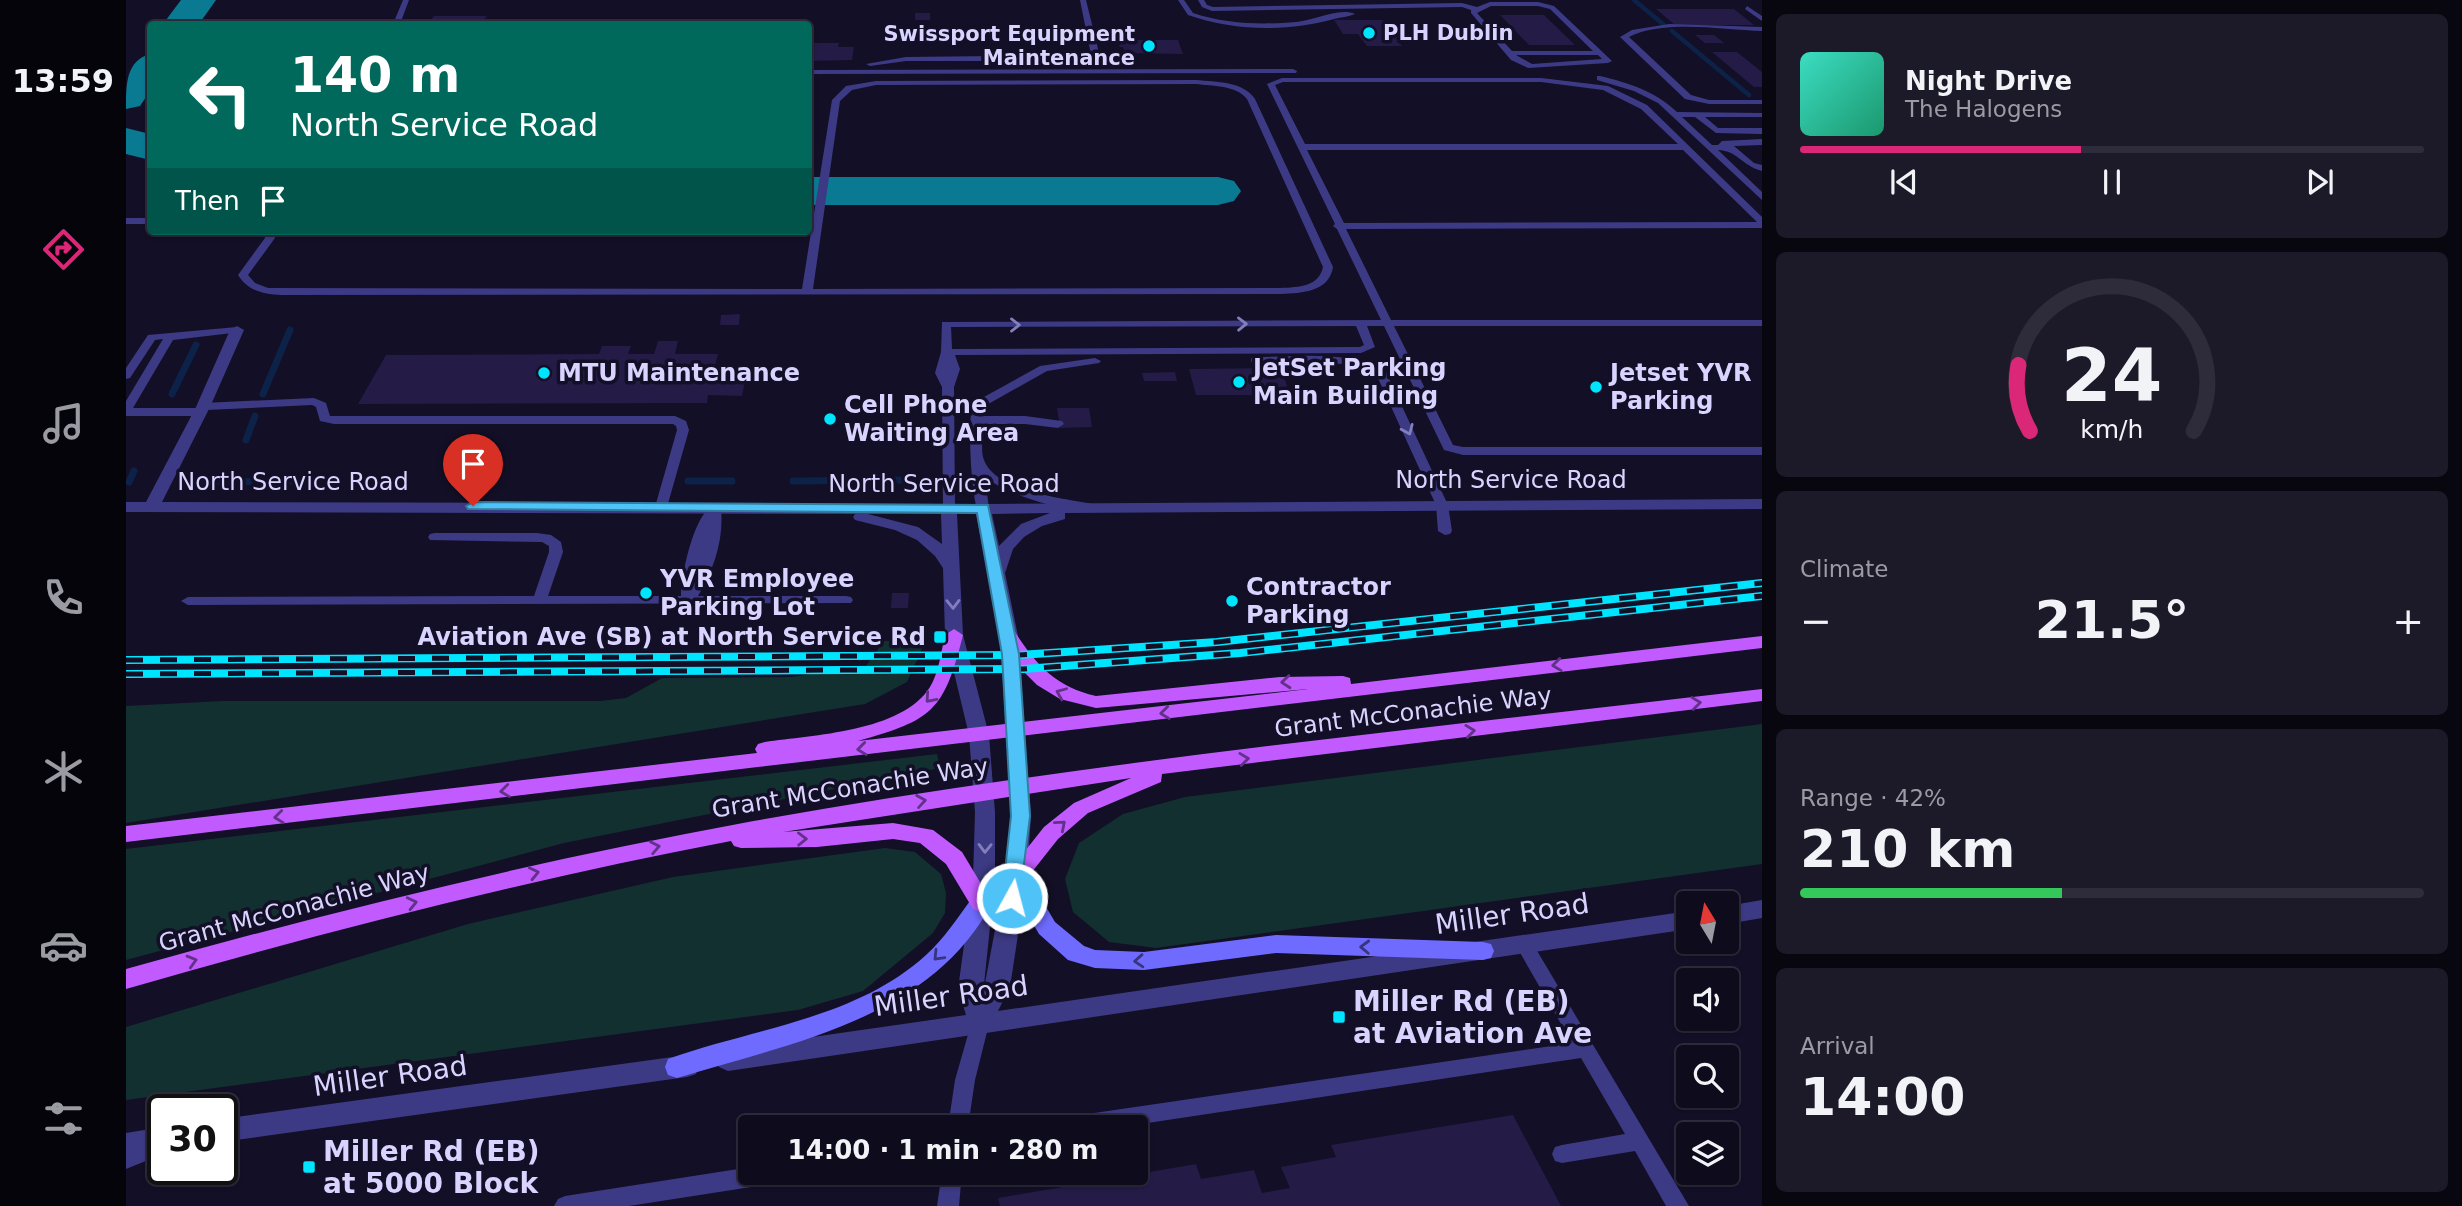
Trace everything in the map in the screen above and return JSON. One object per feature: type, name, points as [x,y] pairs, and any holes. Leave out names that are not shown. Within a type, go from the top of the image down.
[{"type":"main road","points":[[572,783],[890,725],[924,706],[935,693],[954,635]]},
{"type":"main road","points":[[1009,636],[1022,662],[1041,682],[1066,696],[1096,702],[1296,681],[1427,681]]},
{"type":"main road","name":"Grant McConachie Way","points":[[126,834],[1762,642]]},
{"type":"main road","name":"Grant McConachie Way","points":[[126,979],[366,914],[534,873],[685,841],[984,792],[1762,695]]},
{"type":"main road","points":[[1016,876],[1051,833],[1081,808],[1177,767]]},
{"type":"main road","points":[[685,841],[817,839],[909,832],[926,836],[944,847],[963,869],[981,903]]},
{"type":"street","points":[[152,507],[202,410],[237,330]]},
{"type":"street","name":"North Service Road","points":[[126,507],[983,509],[1762,504]]},
{"type":"street","points":[[997,576],[1002,555],[1013,536],[1025,526],[1094,508]]},
{"type":"street","points":[[817,509],[893,523],[916,532],[939,546],[952,572]]},
{"type":"street","points":[[949,509],[954,635],[979,735],[984,792],[981,903],[970,989],[980,1024]]},
{"type":"street","points":[[980,1024],[998,987],[1016,876],[1021,816],[1009,636],[983,509]]},
{"type":"street","points":[[1016,876],[1047,928],[1076,953],[1095,959],[1144,961],[1276,944],[1483,951]]},
{"type":"street","points":[[677,1067],[853,1011],[882,998],[933,962],[981,903]]},
{"type":"street","points":[[1740,913],[1762,909]]},
{"type":"street","name":"Miller Road","points":[[238,1128],[980,1024],[1676,922]]},
{"type":"street","points":[[126,1145],[147,1142]]},
{"type":"lane","points":[[397,21],[406,0]]},
{"type":"lane","points":[[1083,0],[1099,71]]},
{"type":"lane","points":[[1181,0],[1188,13],[1216,22],[1309,23],[1336,14],[1419,13]]},
{"type":"lane","points":[[1201,0],[1204,6],[1212,9],[1300,9],[1321,5],[1474,8],[1490,4],[1545,5]]},
{"type":"lane","points":[[1466,0],[1474,8],[1473,12],[1509,52],[1534,68],[1577,74],[1637,89],[1654,97],[1762,197]]},
{"type":"lane","points":[[812,72],[1099,71],[1124,68],[1534,68],[1607,62],[1553,8],[1536,0]]},
{"type":"lane","points":[[1747,8],[1762,19]]},
{"type":"lane","points":[[1762,29],[1659,27],[1636,30],[1624,37],[1688,97],[1709,102],[1762,102]]},
{"type":"lane","points":[[1509,52],[1600,53]]},
{"type":"lane","points":[[812,64],[880,64],[906,59],[1096,59]]},
{"type":"lane","points":[[1762,223],[1640,104],[1587,84],[1541,80],[1275,81],[1271,85],[1386,324],[1399,378],[1444,442],[1457,450],[1762,451]]},
{"type":"lane","points":[[270,235],[243,275],[251,286],[275,292],[807,292],[1293,290],[1319,284],[1327,275],[1328,267],[1251,99],[1242,90],[1196,82],[876,83],[849,88],[836,100],[807,292]]},
{"type":"lane","points":[[1675,114],[1762,115]]},
{"type":"lane","points":[[1697,114],[1716,130],[1762,131]]},
{"type":"lane","points":[[1707,145],[1762,142]]},
{"type":"lane","points":[[1707,145],[1732,148],[1751,165],[1762,168]]},
{"type":"lane","points":[[1300,147],[1684,147]]},
{"type":"lane","points":[[126,221],[147,221]]},
{"type":"lane","points":[[1338,226],[1762,223]]},
{"type":"lane","points":[[947,352],[1361,350],[1370,344],[1360,323]]},
{"type":"lane","points":[[949,509],[948,387],[941,373],[947,352],[946,324],[1762,323]]},
{"type":"lane","points":[[126,357],[136,340],[237,330]]},
{"type":"lane","points":[[126,376],[147,340],[166,335]]},
{"type":"lane","points":[[166,335],[169,338],[127,405],[169,412]]},
{"type":"lane","points":[[983,509],[977,459],[977,405],[1044,368],[1076,361],[1344,360],[1367,365],[1399,378]]},
{"type":"lane","points":[[1399,378],[1392,395],[1441,505],[1445,531]]},
{"type":"lane","points":[[126,421],[169,412],[314,401],[323,405],[324,418],[334,420],[675,420],[682,424],[683,430],[661,508]]},
{"type":"lane","points":[[976,419],[1057,419]]},
{"type":"lane","points":[[977,459],[989,475],[1020,492],[1094,508]]},
{"type":"lane","points":[[688,600],[687,580],[703,527],[715,508]]},
{"type":"lane","points":[[435,537],[537,537],[549,540],[556,545],[556,552],[539,601]]},
{"type":"lane","points":[[188,601],[846,600]]},
{"type":"lane","points":[[1524,944],[1678,1206]]},
{"type":"lane","points":[[960,1115],[965,1080],[980,1024]]},
{"type":"lane","points":[[1141,1115],[1586,1049]]},
{"type":"lane","points":[[1562,1154],[1639,1141]]},
{"type":"lane","points":[[126,1159],[147,1151]]},
{"type":"lane","points":[[565,1206],[738,1179]]},
{"type":"lane","points":[[948,1206],[950,1185]]},
{"type":"green space","points":[[926,640],[907,682],[865,704],[126,823],[126,706],[222,701],[600,701],[626,698],[662,678],[791,677],[866,666],[884,641]]},
{"type":"green space","points":[[1762,724],[1762,864],[1156,948],[1109,942],[1073,912],[1065,879],[1079,843],[1123,814],[1185,797]]},
{"type":"green space","points":[[937,754],[940,768],[564,843],[126,960],[126,849]]},
{"type":"green space","points":[[885,848],[915,852],[941,874],[946,893],[945,913],[933,933],[863,991],[798,1010],[171,1094],[147,1094],[147,1097],[126,1100],[126,1027],[468,924],[673,877]]},
{"type":"building","points":[[1656,9],[1734,9],[1754,25],[1675,25]]},
{"type":"building","points":[[915,13],[930,13],[930,20],[915,20]]},
{"type":"building","points":[[1500,15],[1544,15],[1575,45],[1529,45]]},
{"type":"building","points":[[434,16],[487,16],[483,21],[430,21]]},
{"type":"building","name":"PLH Dublin","points":[[1334,20],[1383,20],[1400,38],[1396,38],[1402,46],[1367,46],[1358,34],[1343,34]]},
{"type":"building","points":[[1695,35],[1714,35],[1724,43],[1705,43]]},
{"type":"building","name":"Swissport Equipment Maintenance","points":[[1121,40],[1178,40],[1183,54],[1125,53],[1123,47],[1119,47]]},
{"type":"building","points":[[812,43],[839,43],[838,47],[854,47],[852,60],[812,61]]},
{"type":"building","points":[[1712,52],[1737,52],[1762,72],[1762,87],[1754,87]]},
{"type":"building","points":[[740,314],[739,325],[720,325],[721,315]]},
{"type":"building","name":"MTU Maintenance","points":[[658,341],[678,341],[675,354],[718,354],[710,384],[715,381],[745,381],[742,396],[708,395],[707,403],[358,404],[386,355],[599,354],[602,346],[631,346],[628,354],[654,354]]},
{"type":"building","name":"JetSet Parking Main Building","points":[[1281,368],[1290,395],[1196,395],[1189,369]]},
{"type":"building","points":[[1175,372],[1177,381],[1144,381],[1142,373]]},
{"type":"building","points":[[1057,408],[1089,408],[1092,427],[1060,428]]},
{"type":"building","points":[[892,593],[909,593],[908,608],[891,608]]},
{"type":"building","points":[[1513,1115],[1561,1206],[1000,1206],[998,1198],[1074,1185],[1148,1185],[1148,1172],[1196,1164],[1201,1179],[1254,1170],[1262,1193],[1290,1188],[1281,1167],[1336,1157],[1331,1145]]},
{"type":"waterway","points":[[1634,0],[1663,24]]},
{"type":"waterway","points":[[1672,31],[1749,95]]},
{"type":"waterway","points":[[263,394],[290,330]]},
{"type":"waterway","points":[[172,394],[196,345]]},
{"type":"waterway","points":[[246,440],[255,416]]},
{"type":"waterway","points":[[129,482],[134,471]]},
{"type":"waterway","points":[[793,481],[907,480]]},
{"type":"waterway","points":[[197,482],[313,481]]},
{"type":"waterway","points":[[688,481],[732,481]]},
{"type":"taxiway","points":[[183,21],[199,0]]},
{"type":"taxiway","points":[[126,97],[147,69]]},
{"type":"taxiway","points":[[126,141],[147,146]]},
{"type":"taxiway","points":[[812,191],[1218,191]]},
{"type":"railway","points":[[126,660],[1019,655],[1217,642],[1762,583]]},
{"type":"railway","points":[[126,674],[1024,669],[1240,653],[1762,596]]},
{"type":"place","name":"PLH Dublin","points":[[1369,33]]},
{"type":"place","name":"Swissport Equipment Maintenance","points":[[1149,46]]},
{"type":"place","name":"MTU Maintenance","points":[[544,373]]},
{"type":"place","name":"JetSet Parking Main Building","points":[[1239,382]]},
{"type":"place","name":"Jetset YVR Parking","points":[[1596,387]]},
{"type":"place","name":"Cell Phone Waiting Area","points":[[830,419]]},
{"type":"place","name":"YVR Employee Parking Lot","points":[[646,593]]},
{"type":"place","name":"Contractor Parking","points":[[1232,601]]},
{"type":"place","name":"Aviation Ave (SB) at North Service Rd","points":[[940,637]]},
{"type":"place","name":"Miller Rd (EB) at Aviation Ave","points":[[1339,1017]]},
{"type":"place","name":"Miller Rd (EB) at 5000 Block","points":[[309,1167]]},
{"type":"route","points":[[473,506],[983,509],[1009,636],[1021,816],[1012,898]]}]
